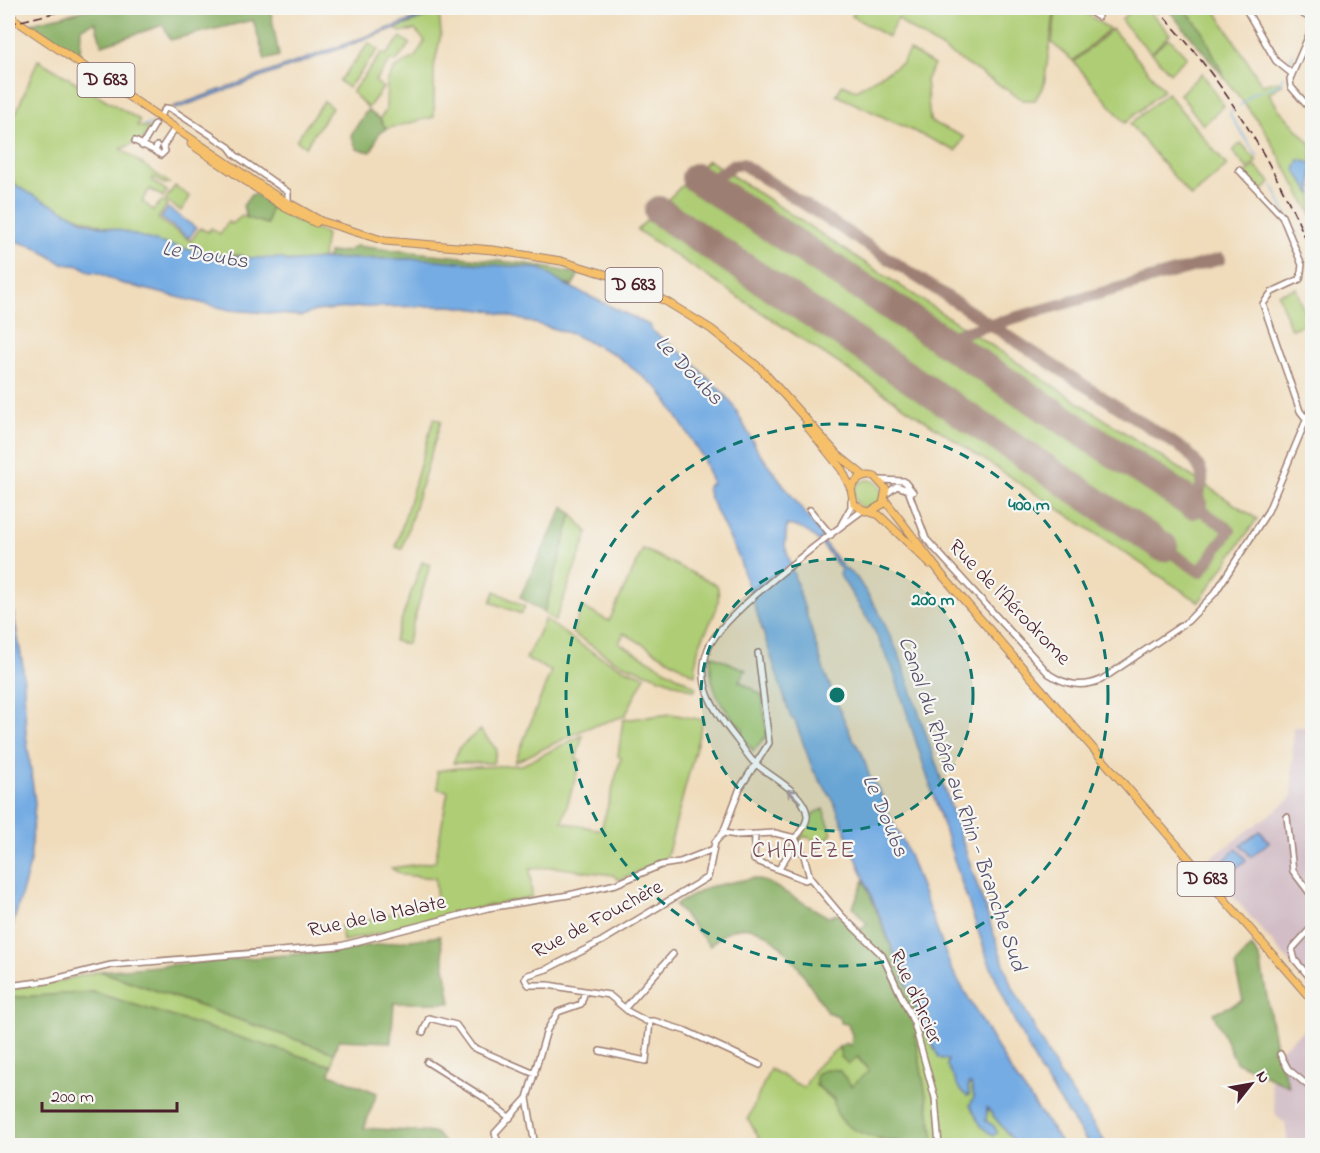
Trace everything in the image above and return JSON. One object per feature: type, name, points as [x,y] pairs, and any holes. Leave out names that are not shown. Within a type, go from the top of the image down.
[{"type":"main road","name":"D 683","points":[[8,15],[288,202],[338,228],[385,241],[539,256],[595,271],[636,286],[690,314],[738,349],[776,385],[850,467],[864,476]]},
{"type":"main road","name":"D 683","points":[[8,20],[252,186],[298,214],[359,238],[400,246],[500,254],[544,261],[606,278],[664,304],[707,331],[766,380],[829,453],[851,489]]},
{"type":"main road","points":[[173,131],[198,143]]},
{"type":"main road","points":[[252,186],[257,186],[284,203],[288,202]]},
{"type":"main road","points":[[864,476],[880,480],[886,497],[879,508],[866,511],[852,499],[851,489],[856,481],[864,476]]},
{"type":"main road","name":"D 683","points":[[886,497],[942,575]]},
{"type":"main road","name":"D 683","points":[[866,511],[879,515],[942,575],[1312,1000]]},
{"type":"street","points":[[1084,8],[1098,17]]},
{"type":"street","points":[[1245,8],[1276,61],[1291,73]]},
{"type":"street","points":[[1292,8],[1312,19]]},
{"type":"street","points":[[1305,14],[1310,8]]},
{"type":"street","points":[[1312,28],[1291,73],[1291,87],[1312,111]]},
{"type":"street","points":[[162,113],[166,108],[171,109],[229,147],[235,155],[288,192],[288,202]]},
{"type":"street","points":[[142,146],[155,124]]},
{"type":"street","points":[[158,148],[173,131]]},
{"type":"street","points":[[149,136],[158,148]]},
{"type":"street","points":[[135,141],[142,146],[158,148]]},
{"type":"street","points":[[1239,170],[1282,216],[1302,265],[1300,279],[1272,292],[1263,303],[1300,411],[1307,420]]},
{"type":"street","name":"Rue de l'Aérodrome","points":[[886,497],[895,486],[905,487],[911,495],[922,533],[1049,674],[1066,683],[1089,684],[1101,680],[1179,627],[1207,603],[1268,511],[1312,406]]},
{"type":"street","name":"Rue de l'Aérodrome","points":[[880,480],[899,480],[908,484],[914,494],[917,514]]},
{"type":"street","points":[[839,528],[851,507],[852,499]]},
{"type":"street","points":[[810,510],[829,537]]},
{"type":"street","points":[[779,869],[807,820],[806,811],[794,795],[754,763],[716,712],[704,682],[705,657],[710,643],[721,628],[816,546],[866,511]]},
{"type":"street","points":[[711,850],[714,842],[723,833],[735,798],[754,763],[766,750],[770,736],[758,653]]},
{"type":"street","points":[[1287,817],[1293,871],[1312,896]]},
{"type":"street","points":[[723,833],[775,832],[795,839],[803,852],[810,878],[805,880],[753,860],[755,834]]},
{"type":"street","name":"Rue de la Malate","points":[[8,986],[47,981],[111,964],[340,946],[488,908],[569,895],[616,884],[661,865],[680,862],[711,850]]},
{"type":"street","name":"Rue de Fouchère","points":[[585,991],[529,985],[525,979],[528,975],[547,969],[602,941],[705,880],[710,873],[711,850]]},
{"type":"street","name":"Rue d'Arcier","points":[[810,878],[841,915],[882,955],[920,1039],[935,1098],[939,1146]]},
{"type":"street","points":[[1312,927],[1294,944],[1292,954],[1312,980]]},
{"type":"street","points":[[625,1008],[673,954]]},
{"type":"street","points":[[499,1146],[495,1133],[527,1098],[552,1018],[563,1009],[581,1004],[585,991],[609,995],[625,1008],[650,1021],[715,1042],[760,1065]]},
{"type":"street","points":[[423,1032],[429,1018],[456,1025],[472,1047],[534,1074]]},
{"type":"street","points":[[600,1051],[646,1060],[650,1021]]},
{"type":"street","points":[[1280,1054],[1288,1069],[1312,1089]]},
{"type":"street","points":[[428,1062],[483,1096],[510,1118]]},
{"type":"street","points":[[527,1098],[535,1146]]},
{"type":"shaded area","points":[[1293,727],[1312,727],[1312,988],[1204,863],[1292,798]]},
{"type":"shaded area","points":[[1312,1022],[1312,1145],[1288,1145],[1285,1123],[1276,1116],[1270,1079],[1288,1086],[1277,1053]]},
{"type":"green space","points":[[95,8],[270,8],[279,56],[265,60],[253,20],[170,40],[163,25],[102,45],[95,22],[81,28],[80,56],[31,23]]},
{"type":"green space","points":[[839,8],[856,8],[838,11]]},
{"type":"green space","points":[[856,8],[1055,8],[1044,85],[1035,100],[1023,100],[906,26],[898,18],[888,37],[852,16]]},
{"type":"green space","points":[[1056,8],[1079,8],[1109,29],[1073,61],[1052,43]]},
{"type":"green space","points":[[1133,8],[1146,8],[1170,34],[1151,53],[1123,23],[1122,19]]},
{"type":"green space","points":[[1167,8],[1184,8],[1203,32],[1224,77]]},
{"type":"green space","points":[[1184,8],[1214,8],[1262,85],[1278,81],[1283,84],[1269,93],[1278,108],[1312,145],[1312,215],[1264,129],[1224,77],[1203,32]]},
{"type":"green space","points":[[439,12],[441,34],[434,67],[434,117],[386,129],[380,119],[386,110],[387,82],[394,69],[415,57],[425,41],[415,30],[400,32],[396,29]]},
{"type":"green space","points":[[1112,29],[1164,90],[1125,123],[1074,62]]},
{"type":"green space","points":[[401,37],[410,44],[395,63],[391,60],[375,81],[383,88],[368,108],[352,92],[382,53],[386,55]]},
{"type":"green space","points":[[1169,38],[1187,57],[1170,73],[1152,53]]},
{"type":"green space","points":[[369,43],[378,50],[348,88],[339,81]]},
{"type":"green space","points":[[909,50],[934,65],[926,80],[930,121],[964,137],[956,151],[836,95],[843,84],[856,90],[902,63]]},
{"type":"green space","points":[[38,60],[140,120],[137,126],[150,128],[143,139],[121,149],[169,183],[164,184],[153,177],[151,180],[167,191],[163,197],[150,189],[142,201],[153,210],[162,201],[167,205],[158,219],[191,241],[200,228],[208,232],[211,228],[220,234],[228,222],[232,224],[242,216],[267,224],[271,206],[294,220],[326,234],[322,259],[299,262],[249,259],[240,255],[213,256],[166,245],[104,226],[47,204],[26,193],[14,182],[13,164],[8,160],[8,110],[16,113]]},
{"type":"green space","points":[[1202,73],[1224,106],[1203,125],[1180,94]]},
{"type":"green space","points":[[1167,93],[1227,166],[1191,197],[1130,124]]},
{"type":"green space","points":[[324,101],[332,108],[305,147],[296,140]]},
{"type":"green space","points":[[367,110],[380,119],[386,129],[379,133],[371,152],[357,149],[351,135]]},
{"type":"green space","points":[[1241,143],[1257,161],[1248,169],[1232,151]]},
{"type":"green space","points":[[708,160],[1257,519],[1199,602],[637,230]]},
{"type":"green space","points":[[1255,166],[1271,183],[1261,192],[1245,174]]},
{"type":"green space","points":[[175,186],[190,197],[181,211],[165,200]]},
{"type":"green space","points":[[255,194],[271,206],[267,224],[247,218],[243,206],[251,195]]},
{"type":"green space","points":[[355,246],[528,264],[579,274],[572,286],[560,282],[541,269],[411,259],[326,259],[329,253],[348,251]]},
{"type":"green space","points":[[1296,288],[1308,323],[1291,329],[1278,294]]},
{"type":"green space","points":[[434,418],[441,421],[402,549],[396,547]]},
{"type":"green space","points":[[868,480],[878,484],[882,494],[878,504],[868,508],[858,504],[854,494],[858,484]]},
{"type":"green space","points":[[564,506],[572,514],[544,613],[520,597]]},
{"type":"green space","points":[[572,514],[588,533],[555,621],[544,613]]},
{"type":"green space","points":[[643,549],[717,585],[718,601],[698,650],[695,675],[624,633],[619,643],[696,687],[695,691],[615,661],[572,633],[582,607],[609,621]]},
{"type":"green space","points":[[422,562],[430,565],[407,644],[394,641]]},
{"type":"green space","points":[[495,591],[525,607],[521,614],[491,602]]},
{"type":"green space","points":[[545,619],[605,659],[645,676],[625,716],[587,728],[515,762],[551,671],[526,659]]},
{"type":"green space","points":[[711,655],[746,670],[739,681],[762,695],[767,735],[753,751],[741,734],[743,729],[728,713],[717,695],[712,677]]},
{"type":"green space","points":[[671,714],[703,720],[666,860],[619,880],[613,875],[554,867],[530,869],[532,897],[343,941],[341,926],[437,903],[435,878],[402,875],[391,868],[435,862],[448,791],[438,789],[437,771],[522,765],[583,735],[576,759],[581,760],[562,822],[601,830],[621,758],[618,756],[623,720]]},
{"type":"green space","points":[[480,730],[497,750],[493,763],[453,763],[459,748]]},
{"type":"green space","points":[[823,809],[832,833],[815,854],[813,853],[819,847],[819,842],[804,836],[800,842],[798,839],[814,813]]},
{"type":"green space","points":[[753,878],[769,883],[828,917],[837,914],[858,932],[867,924],[853,907],[864,880],[925,1030],[915,1036],[935,1145],[900,1145],[900,1142],[868,1136],[848,1126],[836,1110],[834,1099],[816,1085],[816,1074],[826,1069],[839,1070],[851,1086],[869,1071],[858,1057],[848,1064],[841,1057],[839,1047],[846,1043],[851,1046],[852,1035],[848,1024],[841,1023],[838,1016],[827,1012],[793,960],[763,932],[746,927],[728,931],[710,946],[675,905],[708,887]]},
{"type":"green space","points":[[440,936],[451,1003],[394,1003],[391,1042],[338,1040],[334,1053],[100,971],[331,951]]},
{"type":"green space","points":[[1251,946],[1260,958],[1277,1053],[1289,1086],[1236,1062],[1213,1013],[1243,1001],[1235,966]]},
{"type":"green space","points":[[100,971],[334,1053],[332,1066],[93,992],[8,998],[8,988],[56,982]]},
{"type":"green space","points":[[93,992],[332,1066],[330,1074],[377,1093],[364,1128],[436,1133],[446,1145],[8,1145],[8,998]]},
{"type":"green space","points":[[925,1030],[939,1057],[948,1060],[956,1082],[967,1096],[969,1095],[968,1084],[971,1084],[974,1097],[970,1105],[978,1121],[996,1129],[986,1121],[987,1108],[1017,1145],[935,1145],[915,1036]]},
{"type":"green space","points":[[839,1047],[841,1057],[857,1057],[869,1071],[851,1087],[816,1085],[879,1140],[900,1142],[900,1145],[758,1145],[759,1138],[748,1119],[770,1069],[804,1088],[814,1069]]},
{"type":"water","points":[[444,8],[450,8],[176,109],[173,107]]},
{"type":"water","points":[[1299,160],[1312,163],[1312,195],[1295,170]]},
{"type":"water","name":"Le Doubs","points":[[9,162],[13,164],[9,175],[11,182],[28,193],[85,221],[185,249],[242,257],[281,258],[288,262],[322,259],[425,259],[541,269],[560,282],[651,326],[650,329],[683,354],[733,405],[758,451],[823,537],[821,539],[843,567],[857,578],[879,612],[900,657],[1010,982],[1059,1074],[1107,1145],[1090,1145],[1086,1140],[1041,1073],[1012,1016],[988,960],[893,670],[872,626],[839,574],[841,570],[825,548],[804,530],[787,525],[785,546],[825,674],[852,738],[862,753],[870,778],[880,791],[886,809],[906,847],[951,968],[1009,1068],[1063,1145],[1017,1145],[987,1108],[986,1121],[994,1126],[997,1133],[993,1136],[981,1126],[970,1105],[974,1097],[971,1084],[968,1084],[969,1095],[967,1096],[960,1090],[947,1065],[948,1060],[939,1058],[925,1030],[833,800],[813,770],[795,721],[791,718],[739,558],[709,496],[707,488],[712,482],[702,456],[660,390],[614,354],[572,334],[491,311],[451,306],[360,307],[315,311],[302,316],[230,310],[120,283],[99,273],[90,272],[81,266],[63,264],[35,247],[8,239]]},
{"type":"water","points":[[168,208],[196,228],[189,238],[161,218]]},
{"type":"water","points":[[8,584],[23,666],[26,733],[35,803],[30,864],[8,942]]},
{"type":"water","points":[[1260,831],[1269,842],[1251,857],[1241,845]]},
{"type":"water","points":[[1237,848],[1246,860],[1226,876],[1218,866]]},
{"type":"waterway","points":[[1289,65],[1293,53]]},
{"type":"waterway","points":[[1240,106],[1253,93],[1279,85],[1283,76]]},
{"type":"waterway","points":[[1232,110],[1230,115],[1258,157]]},
{"type":"waterway","points":[[144,125],[153,124]]},
{"type":"waterway","points":[[11,165],[15,155]]},
{"type":"waterway","points":[[1273,186],[1295,234],[1298,233]]},
{"type":"waterway","points":[[1312,227],[1310,228],[1312,234]]},
{"type":"taxiway","points":[[706,184],[733,165],[742,164],[1186,451],[1197,464],[1202,476],[1200,489],[1192,504],[1230,530],[1200,572],[1163,547]]},
{"type":"taxiway","points":[[941,339],[1220,259]]},
{"type":"runway","points":[[696,178],[1192,504]]},
{"type":"runway","points":[[659,211],[1163,547]]},
{"type":"railway","points":[[8,24],[75,8]]},
{"type":"railway","points":[[1156,8],[1203,63],[1245,124],[1281,187],[1312,253]]},
{"type":"district","name":"CHALÈZE","points":[[804,851]]},
{"type":"water label","name":"Canal du Rhône au Rhin - Branche Sud","points":[[961,804]]}]
